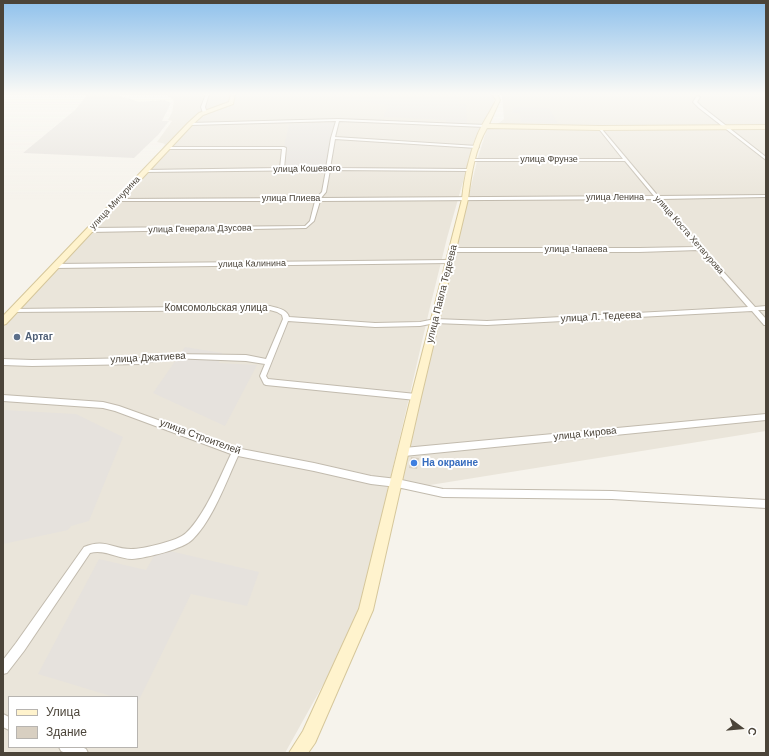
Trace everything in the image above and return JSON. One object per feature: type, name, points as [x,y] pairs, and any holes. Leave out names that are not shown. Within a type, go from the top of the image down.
[{"type":"street","name":"улица Мичурина","points":[[3,322],[90,230],[116,200],[185,129]]},
{"type":"street","points":[[318,199],[324,192],[335,129]]},
{"type":"street","name":"улица Павла Тедеева","points":[[298,753],[309,737],[366,610],[416,397],[465,200],[469,170],[480,135],[484,129]]},
{"type":"street","name":"улица Коста Хетагурова","points":[[601,129],[657,198],[675,217],[699,248],[766,323]]},
{"type":"street","points":[[728,129],[766,159]]},
{"type":"street","points":[[333,138],[477,147]]},
{"type":"street","points":[[167,148],[284,148],[282,169]]},
{"type":"street","name":"улица Фрунзе","points":[[473,160],[625,160]]},
{"type":"street","name":"улица Кошевого","points":[[145,170],[329,168],[469,170]]},
{"type":"street","name":"улица Ленина","points":[[465,200],[473,198],[657,198],[766,196]]},
{"type":"street","name":"улица Генерала Дзусова","points":[[90,230],[299,228],[309,225],[318,199]]},
{"type":"street","name":"улица Плиева","points":[[116,200],[465,200]]},
{"type":"street","name":"улица Чапаева","points":[[453,250],[639,250],[699,248]]},
{"type":"street","name":"улица Калинина","points":[[55,266],[449,262]]},
{"type":"street","name":"Комсомольская улица","points":[[14,311],[270,308],[279,310],[285,314],[286,319]]},
{"type":"street","name":"улица Л. Тедеева","points":[[435,322],[487,323],[766,308]]},
{"type":"street","points":[[416,397],[266,382],[263,376],[286,319],[375,325],[420,324],[435,322]]},
{"type":"street","name":"улица Джатиева","points":[[3,362],[32,364],[141,361],[170,356],[227,357],[269,362]]},
{"type":"street","name":"улица Строителей","points":[[3,398],[103,405],[116,408],[236,452],[371,480],[397,483],[443,493],[612,495],[766,504]]},
{"type":"street","name":"улица Кирова","points":[[404,452],[766,417]]},
{"type":"street","points":[[3,669],[20,647],[87,550],[93,547],[131,554],[167,547],[188,538],[208,508],[236,452]]},
{"type":"street","points":[[67,748],[82,753]]},
{"type":"shaded area","points":[[52,129],[162,129],[134,158],[23,153]]},
{"type":"shaded area","points":[[166,129],[481,129],[474,143],[447,238],[358,618],[334,665],[285,753],[3,753],[3,323],[154,162],[165,144],[157,142]]},
{"type":"shaded area","points":[[288,129],[336,129],[326,167],[280,166]]},
{"type":"shaded area","points":[[487,129],[766,129],[766,431],[399,490],[434,336],[478,157]]},
{"type":"shaded area","points":[[185,347],[222,353],[219,363],[257,365],[225,426],[153,393]]},
{"type":"shaded area","points":[[3,410],[76,414],[123,437],[89,521],[71,526],[68,530],[3,544]]},
{"type":"shaded area","points":[[166,550],[259,572],[247,606],[191,594],[138,702],[138,696],[111,696],[38,674],[99,559],[146,570],[154,556]]},
{"type":"building","name":"На окраине","points":[[411,457],[419,458],[417,469],[409,468]]},
{"type":"place","name":"Артаг","points":[[17,337]]},
{"type":"place","name":"На окраине","points":[[414,463]]}]
